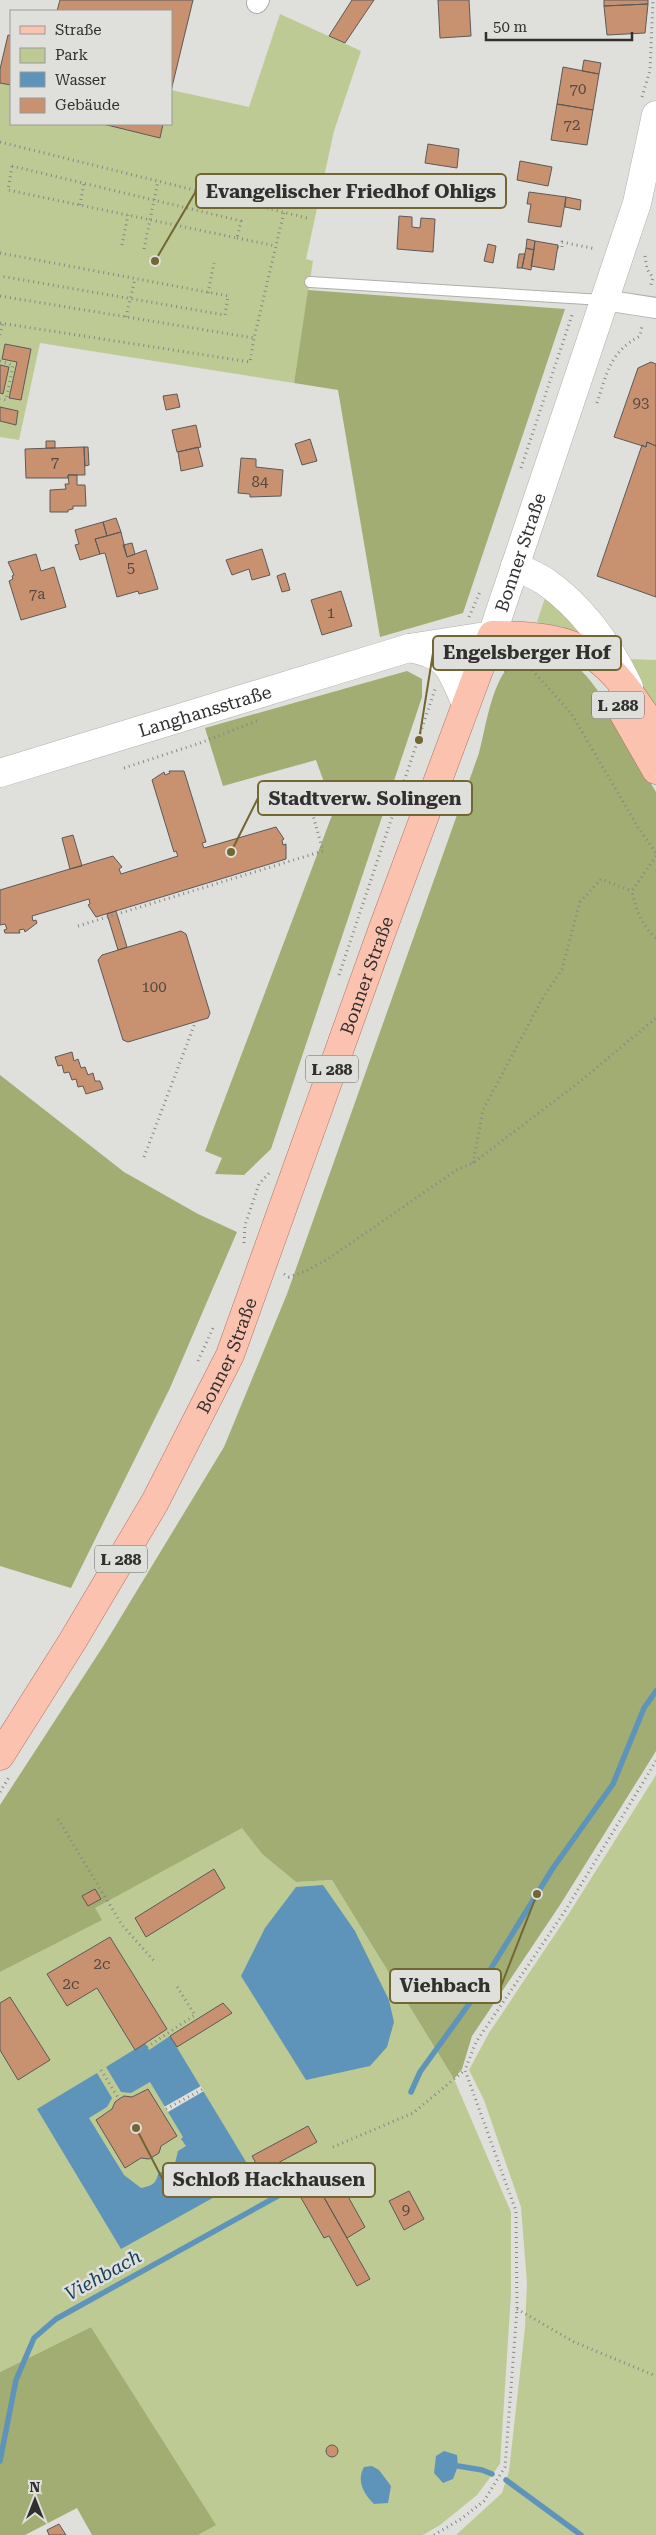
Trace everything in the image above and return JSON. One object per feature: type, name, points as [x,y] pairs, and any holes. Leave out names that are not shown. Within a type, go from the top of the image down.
[{"type":"main road","name":"Bonner Straße","points":[[0,1756],[72,1642],[155,1502],[230,1355],[310,1128],[492,635],[515,566],[590,299],[637,203],[656,115]]},
{"type":"main road","name":"L 288","points":[[515,566],[546,582],[586,620],[616,660],[635,699]]},
{"type":"main road","name":"L 288","points":[[492,635],[540,636],[574,645],[596,656],[610,669],[635,699],[656,731]]},
{"type":"main road","name":"Langhansstraße","points":[[0,773],[409,648],[460,638],[492,635]]},
{"type":"main road","name":"L 288","points":[[574,645],[613,696],[656,770]]},
{"type":"main road","points":[[409,648],[429,652],[447,664],[466,704]]},
{"type":"street","points":[[590,299],[656,308]]},
{"type":"lane","points":[[310,282],[590,299]]},
{"type":"path","points":[[0,142],[307,218]]},
{"type":"path","points":[[238,238],[241,221],[12,166],[8,190],[276,246]]},
{"type":"path","points":[[144,249],[158,181]]},
{"type":"path","points":[[80,205],[84,183]]},
{"type":"path","points":[[0,334],[1,323],[250,362],[284,212]]},
{"type":"path","points":[[122,244],[128,215]]},
{"type":"path","points":[[558,248],[562,248],[562,242],[596,249]]},
{"type":"path","points":[[0,253],[228,296],[225,315],[0,276]]},
{"type":"path","points":[[208,293],[214,264]]},
{"type":"path","points":[[126,317],[135,278]]},
{"type":"path","points":[[0,296],[254,338]]},
{"type":"path","points":[[520,471],[590,299]]},
{"type":"path","points":[[593,412],[613,358],[624,344],[640,336]]},
{"type":"path","points":[[0,361],[13,364],[6,400],[0,399]]},
{"type":"path","points":[[460,638],[484,583]]},
{"type":"path","points":[[520,657],[570,714],[656,855],[632,890],[634,904],[642,920],[656,938]]},
{"type":"path","points":[[337,982],[437,681]]},
{"type":"path","points":[[124,768],[200,743]]},
{"type":"path","points":[[78,926],[323,851],[307,794],[296,796]]},
{"type":"path","points":[[473,1162],[483,1110],[541,1001],[562,970],[580,902],[601,880],[632,890]]},
{"type":"path","points":[[289,1277],[306,1271],[328,1259],[458,1169],[473,1162],[582,1080],[656,1018]]},
{"type":"path","points":[[144,1157],[195,1023]]},
{"type":"path","points":[[244,1250],[245,1226],[259,1184],[274,1168]]},
{"type":"path","points":[[196,1366],[216,1321]]},
{"type":"path","points":[[334,2147],[413,2113],[465,2070],[476,2042],[565,1911],[656,1762]]},
{"type":"path","points":[[58,1819],[122,1925],[154,1961]]},
{"type":"path","points":[[147,2047],[195,2015],[176,1985]]},
{"type":"path","points":[[101,2070],[119,2099]]},
{"type":"path","points":[[434,2535],[462,2519],[484,2501],[505,2467],[517,2309],[516,2211],[465,2070]]},
{"type":"path","points":[[166,2109],[203,2089]]},
{"type":"path","points":[[517,2309],[574,2342],[656,2376]]},
{"type":"green space","points":[[280,14],[361,51],[334,131],[306,259],[313,261],[294,383],[40,343],[19,440],[0,437],[0,83],[10,85],[10,125],[107,125],[160,138],[163,125],[172,125],[172,90],[249,107]]},
{"type":"green space","points":[[308,290],[565,309],[463,613],[380,637],[338,390],[294,383]]},
{"type":"green space","points":[[546,595],[594,642],[537,622]]},
{"type":"green space","points":[[534,653],[549,654],[564,659],[584,674],[596,688],[618,723],[656,792],[656,1751],[560,1905],[472,2036],[462,2069],[454,2079],[332,1880],[296,1882],[262,1854],[242,1828],[95,1908],[102,1920],[0,1972],[0,1805],[104,1645],[224,1447],[287,1294],[479,753],[498,684],[512,663]]},
{"type":"green space","points":[[625,659],[656,660],[656,708]]},
{"type":"green space","points":[[407,671],[422,679],[422,697],[271,1149],[244,1175],[215,1174],[222,1158],[205,1151],[334,810],[316,760],[223,786],[205,728]]},
{"type":"green space","points":[[0,1075],[124,1172],[198,1214],[237,1232],[170,1388],[71,1588],[0,1566]]},
{"type":"green space","points":[[656,1775],[656,2535],[456,2535],[502,2493],[509,2471],[525,2328],[527,2283],[521,2207],[484,2100],[469,2070],[489,2033],[570,1912]]},
{"type":"green space","points":[[242,1827],[262,1854],[296,1882],[332,1880],[454,2079],[511,2212],[511,2294],[500,2464],[477,2495],[440,2525],[423,2535],[198,2535],[215,2525],[91,2327],[0,2372],[0,1972],[101,1920],[94,1908]]},
{"type":"green space","points":[[91,2327],[216,2525],[198,2535],[92,2535],[77,2508],[25,2535],[0,2535],[0,2372]]},
{"type":"water","points":[[323,1885],[355,1931],[389,2000],[394,2022],[387,2047],[370,2066],[306,2080],[241,1976],[265,1928],[296,1887]]},
{"type":"water","points":[[170,2036],[254,2175],[121,2249],[37,2109],[97,2073],[112,2098],[107,2107],[89,2118],[124,2175],[141,2188],[147,2187],[156,2181],[158,2174],[175,2163],[178,2151],[186,2146],[181,2139],[183,2137],[150,2082],[131,2093],[121,2092],[106,2067],[145,2043],[149,2050]]},
{"type":"water","points":[[444,2451],[457,2455],[458,2466],[453,2479],[443,2483],[434,2473],[436,2456]]},
{"type":"water","points":[[372,2466],[379,2470],[391,2486],[388,2503],[374,2504],[362,2487],[361,2477],[364,2467]]},
{"type":"pier","points":[[201,2086],[204,2091],[168,2112],[164,2107]]},
{"type":"building","points":[[60,0],[193,0],[172,87],[172,10],[57,10]]},
{"type":"building","points":[[352,0],[374,0],[345,43],[329,36]]},
{"type":"building","points":[[438,0],[469,0],[471,36],[440,38]]},
{"type":"building","points":[[604,0],[648,0],[648,4],[604,6]]},
{"type":"building","points":[[648,4],[645,33],[607,35],[604,6]]},
{"type":"building","points":[[8,35],[10,36],[10,85],[0,83],[0,69]]},
{"type":"building","points":[[584,60],[601,63],[599,74],[582,71]]},
{"type":"building","points":[[563,67],[599,74],[593,110],[557,104]]},
{"type":"building","points":[[557,104],[593,110],[587,145],[551,140]]},
{"type":"building","points":[[107,125],[163,125],[160,138]]},
{"type":"building","points":[[428,144],[459,149],[457,168],[425,163]]},
{"type":"building","points":[[520,161],[552,167],[548,186],[517,180]]},
{"type":"building","points":[[529,192],[566,197],[561,227],[528,222],[531,204],[527,204]]},
{"type":"building","points":[[566,197],[581,200],[580,210],[565,207]]},
{"type":"building","points":[[399,216],[412,217],[412,227],[420,228],[421,218],[435,219],[433,252],[397,249]]},
{"type":"building","points":[[527,239],[535,241],[534,250],[526,248]]},
{"type":"building","points":[[535,241],[558,245],[554,270],[531,266]]},
{"type":"building","points":[[488,244],[496,246],[493,263],[484,261]]},
{"type":"building","points":[[526,248],[534,250],[531,270],[522,268]]},
{"type":"building","points":[[519,254],[525,254],[522,268],[517,268]]},
{"type":"building","points":[[5,344],[31,349],[21,400],[9,398],[17,362],[2,359]]},
{"type":"building","points":[[651,362],[656,364],[656,446],[647,442],[646,447],[614,437],[638,368]]},
{"type":"building","points":[[0,365],[9,367],[3,394],[0,393]]},
{"type":"building","points":[[177,394],[180,407],[166,410],[163,396]]},
{"type":"building","points":[[0,407],[18,411],[16,425],[0,421]]},
{"type":"building","points":[[196,425],[201,447],[177,452],[172,430]]},
{"type":"building","points":[[310,439],[317,461],[302,465],[295,444]]},
{"type":"building","points":[[46,441],[55,441],[55,448],[46,448]]},
{"type":"building","points":[[647,442],[656,446],[656,597],[597,576],[642,445],[646,447]]},
{"type":"building","points":[[84,447],[85,475],[68,475],[68,478],[26,478],[25,449]]},
{"type":"building","points":[[84,447],[88,447],[89,465],[85,466]]},
{"type":"building","points":[[198,447],[203,466],[181,471],[178,452]]},
{"type":"building","points":[[241,458],[256,459],[256,467],[283,470],[281,496],[250,497],[250,494],[238,493]]},
{"type":"building","points":[[68,475],[77,475],[77,485],[85,485],[86,506],[73,506],[73,509],[68,510],[68,512],[50,512],[50,490],[66,489],[65,484],[69,484]]},
{"type":"building","points":[[116,518],[121,532],[107,536],[103,522]]},
{"type":"building","points":[[103,522],[107,536],[95,539],[100,554],[80,560],[75,545],[79,544],[75,530]]},
{"type":"building","points":[[121,532],[127,557],[146,550],[158,589],[139,594],[138,591],[117,597],[105,553],[100,554],[95,539]]},
{"type":"building","points":[[132,543],[135,554],[127,557],[123,545]]},
{"type":"building","points":[[262,549],[270,575],[252,580],[249,569],[232,575],[226,560]]},
{"type":"building","points":[[36,554],[41,571],[54,567],[66,607],[21,620],[9,581],[13,579],[12,576],[14,575],[8,562]]},
{"type":"building","points":[[285,573],[290,590],[282,592],[277,576]]},
{"type":"building","points":[[341,591],[352,626],[322,635],[311,600]]},
{"type":"building","points":[[169,771],[184,771],[206,842],[202,843],[204,848],[276,827],[284,839],[282,840],[283,845],[286,844],[286,859],[96,917],[88,905],[90,904],[89,899],[32,916],[33,921],[36,920],[37,923],[25,932],[24,929],[19,930],[20,933],[5,933],[4,930],[7,929],[5,924],[0,925],[0,890],[113,856],[122,867],[119,869],[121,874],[178,856],[176,851],[174,852],[152,780],[164,772],[165,775],[170,773]]},
{"type":"building","points":[[73,835],[82,866],[70,869],[62,838]]},
{"type":"building","points":[[116,911],[127,947],[118,950],[107,914]]},
{"type":"building","points":[[181,931],[186,934],[210,1013],[208,1018],[128,1042],[123,1040],[98,960],[102,955]]},
{"type":"building","points":[[72,1052],[74,1061],[78,1059],[81,1068],[85,1067],[88,1075],[93,1073],[95,1081],[100,1081],[103,1089],[86,1094],[83,1086],[78,1087],[76,1079],[72,1080],[69,1072],[64,1073],[62,1065],[58,1066],[55,1057]]},
{"type":"building","points":[[214,1869],[225,1888],[146,1937],[135,1918]]},
{"type":"building","points":[[95,1889],[101,1899],[88,1906],[82,1896]]},
{"type":"building","points":[[110,1937],[167,2029],[135,2050],[97,1988],[67,2006],[47,1974]]},
{"type":"building","points":[[10,1997],[50,2060],[18,2080],[0,2050],[0,2003]]},
{"type":"building","points":[[223,2003],[232,2013],[177,2047],[170,2036]]},
{"type":"building","points":[[148,2089],[177,2136],[161,2146],[159,2153],[149,2159],[141,2158],[125,2168],[96,2120],[112,2109],[115,2102],[124,2096],[132,2097]]},
{"type":"building","points":[[308,2126],[317,2142],[261,2172],[252,2156]]},
{"type":"building","points":[[336,2175],[365,2227],[347,2238],[317,2185]]},
{"type":"building","points":[[317,2185],[370,2279],[357,2286],[329,2236],[324,2238],[300,2196]]},
{"type":"building","points":[[409,2191],[424,2219],[404,2230],[389,2201]]},
{"type":"building","points":[[330,2445],[334,2445],[338,2451],[334,2457],[330,2457],[326,2453],[326,2449]]},
{"type":"building","points":[[59,2524],[66,2535],[49,2535],[47,2530]]},
{"type":"waterway","name":"Viehbach","points":[[411,2092],[420,2072],[469,2004],[553,1868],[613,1784],[644,1708],[656,1691]]},
{"type":"waterway","name":"Viehbach","points":[[0,2461],[16,2380],[34,2338],[56,2319],[303,2182]]},
{"type":"waterway","points":[[458,2466],[482,2470],[492,2474]]},
{"type":"waterway","points":[[506,2480],[581,2535]]},
{"type":"place","name":"Evangelischer Friedhof Ohligs","points":[[155,261]]},
{"type":"place","name":"Engelsberger Hof","points":[[419,740]]},
{"type":"place","name":"Stadtverw. Solingen","points":[[231,852]]},
{"type":"place","name":"Viehbach","points":[[537,1894]]},
{"type":"place","name":"Schloß Hackhausen","points":[[136,2128]]}]
